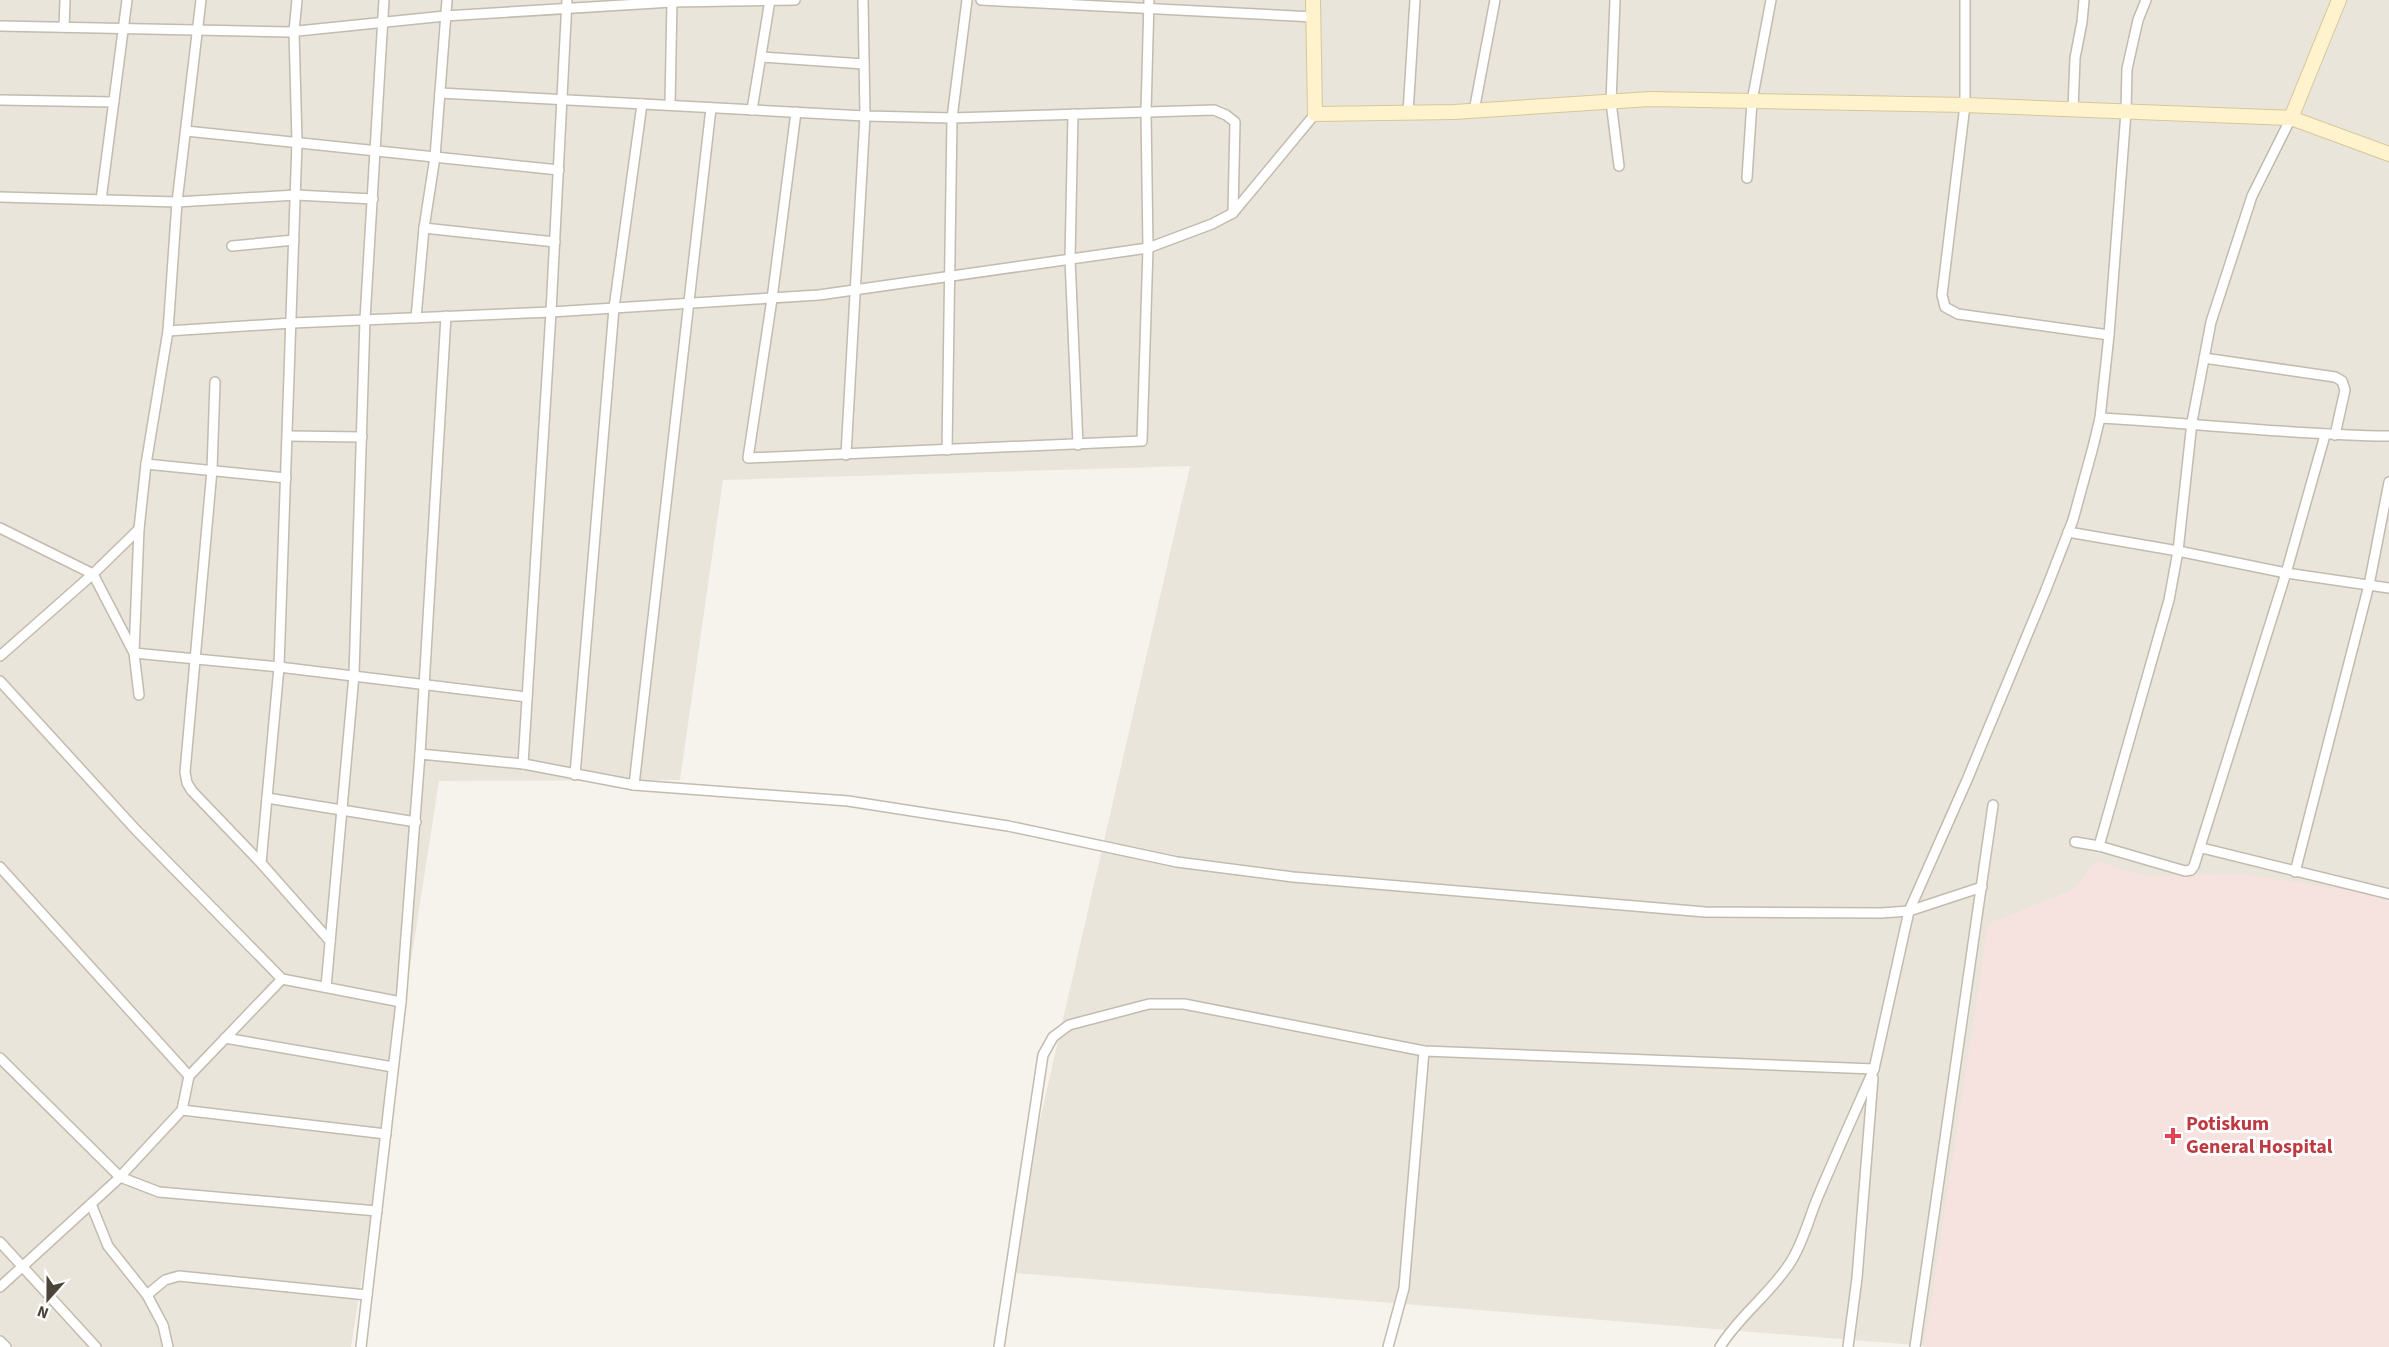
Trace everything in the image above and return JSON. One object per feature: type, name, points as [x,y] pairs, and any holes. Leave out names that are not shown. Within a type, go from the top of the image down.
[{"type":"street","points":[[64,27],[65,0]]},
{"type":"street","points":[[101,200],[128,0]]},
{"type":"street","points":[[139,695],[134,653],[139,528],[146,464],[168,331],[177,202],[201,0]]},
{"type":"street","points":[[261,863],[279,667],[296,195],[294,31],[297,0]]},
{"type":"street","points":[[326,987],[354,675],[365,320],[384,0]]},
{"type":"street","points":[[416,318],[424,228],[435,157],[447,0]]},
{"type":"street","points":[[752,110],[770,0]]},
{"type":"street","points":[[0,26],[294,31],[567,4],[795,0]]},
{"type":"street","points":[[846,455],[865,116],[863,0]]},
{"type":"street","points":[[947,450],[952,118],[967,0]]},
{"type":"street","points":[[981,0],[1149,4],[1314,17]]},
{"type":"street","points":[[168,331],[772,299],[1148,248],[1212,224],[1233,213],[1315,114],[1314,0]]},
{"type":"street","points":[[1408,113],[1415,0]]},
{"type":"street","points":[[1474,111],[1495,0]]},
{"type":"street","points":[[1615,0],[1611,102],[1619,166]]},
{"type":"street","points":[[1747,178],[1752,101],[1771,0]]},
{"type":"street","points":[[1965,0],[1965,105],[1942,295],[1945,307],[1958,314],[2109,335]]},
{"type":"street","points":[[2073,110],[2075,58],[2084,0]]},
{"type":"street","points":[[1848,1347],[1857,1278],[1874,1069],[1909,910],[1970,773],[2068,532],[2100,418],[2109,335],[2126,112],[2127,69],[2138,20],[2146,0]]},
{"type":"street","points":[[2099,846],[2161,633],[2178,551],[2192,422],[2211,322],[2252,196],[2291,118],[2339,0]]},
{"type":"street","points":[[670,105],[672,1]]},
{"type":"street","points":[[523,764],[551,312],[567,4]]},
{"type":"street","points":[[796,112],[772,299],[748,458],[1142,441],[1148,248],[1146,112],[1149,4]]},
{"type":"street","points":[[761,57],[864,64]]},
{"type":"street","points":[[441,93],[865,116],[952,118],[1214,110],[1235,122],[1233,213]]},
{"type":"street","points":[[1315,114],[1474,111],[1650,99],[1965,105],[2291,118],[2389,154]]},
{"type":"street","points":[[0,100],[114,102]]},
{"type":"street","points":[[575,775],[614,308],[642,104]]},
{"type":"street","points":[[634,785],[711,108]]},
{"type":"street","points":[[1072,114],[1070,259],[1078,445]]},
{"type":"street","points":[[186,131],[559,170]]},
{"type":"street","points":[[0,197],[177,202],[296,195],[373,198]]},
{"type":"street","points":[[424,228],[555,242]]},
{"type":"street","points":[[232,246],[294,240]]},
{"type":"street","points":[[361,1347],[401,1002],[416,822],[446,316]]},
{"type":"street","points":[[2075,842],[2099,846],[2186,871],[2191,870],[2194,866],[2202,848],[2345,390],[2342,381],[2335,377],[2204,358]]},
{"type":"street","points":[[215,382],[212,470],[197,660],[185,772],[187,783],[330,941]]},
{"type":"street","points":[[2100,418],[2192,422],[2330,435],[2389,436]]},
{"type":"street","points":[[288,436],[362,436]]},
{"type":"street","points":[[146,464],[286,478]]},
{"type":"street","points":[[2295,872],[2369,585],[2389,482]]},
{"type":"street","points":[[0,528],[93,574],[134,653]]},
{"type":"street","points":[[0,656],[93,574],[139,528]]},
{"type":"street","points":[[2068,532],[2286,573],[2389,588]]},
{"type":"street","points":[[134,653],[354,675],[527,697]]},
{"type":"street","points":[[0,681],[136,830],[282,979],[401,1002]]},
{"type":"street","points":[[420,754],[523,764],[634,785],[848,801],[1008,826],[1177,862],[1293,877],[1705,912],[1881,913],[1909,910],[1982,887]]},
{"type":"street","points":[[267,798],[416,822]]},
{"type":"street","points":[[1915,1347],[1993,805]]},
{"type":"street","points":[[2202,848],[2389,894]]},
{"type":"street","points":[[0,867],[189,1076]]},
{"type":"street","points":[[0,1287],[120,1177],[182,1110],[189,1076],[282,979]]},
{"type":"street","points":[[999,1347],[1043,1055],[1053,1036],[1069,1025],[1149,1004],[1184,1004],[1424,1051],[1874,1069]]},
{"type":"street","points":[[225,1038],[393,1067]]},
{"type":"street","points":[[1388,1347],[1404,1288],[1424,1051]]},
{"type":"street","points":[[0,1058],[120,1177],[159,1192],[377,1211]]},
{"type":"street","points":[[1720,1347],[1744,1315],[1770,1290],[1791,1262],[1805,1236],[1816,1202],[1874,1069]]},
{"type":"street","points":[[182,1110],[386,1134]]},
{"type":"street","points":[[91,1204],[108,1246],[147,1295],[163,1325],[168,1347]]},
{"type":"street","points":[[0,1242],[96,1347]]},
{"type":"street","points":[[147,1295],[165,1280],[179,1276],[367,1295]]},
{"type":"street","points":[[0,1341],[6,1347]]},
{"type":"shaded area","points":[[0,0],[2389,0],[2389,1347],[1940,1347],[1005,1272],[1190,466],[723,480],[680,780],[439,781],[351,1347],[0,1347]]},
{"type":"shaded area","name":"Potiskum General Hospital","points":[[2096,861],[2145,876],[2240,874],[2389,896],[2389,1347],[1924,1347],[1988,924],[2074,889]]},
{"type":"place","name":"Potiskum General Hospital","points":[[2173,1136]]}]
